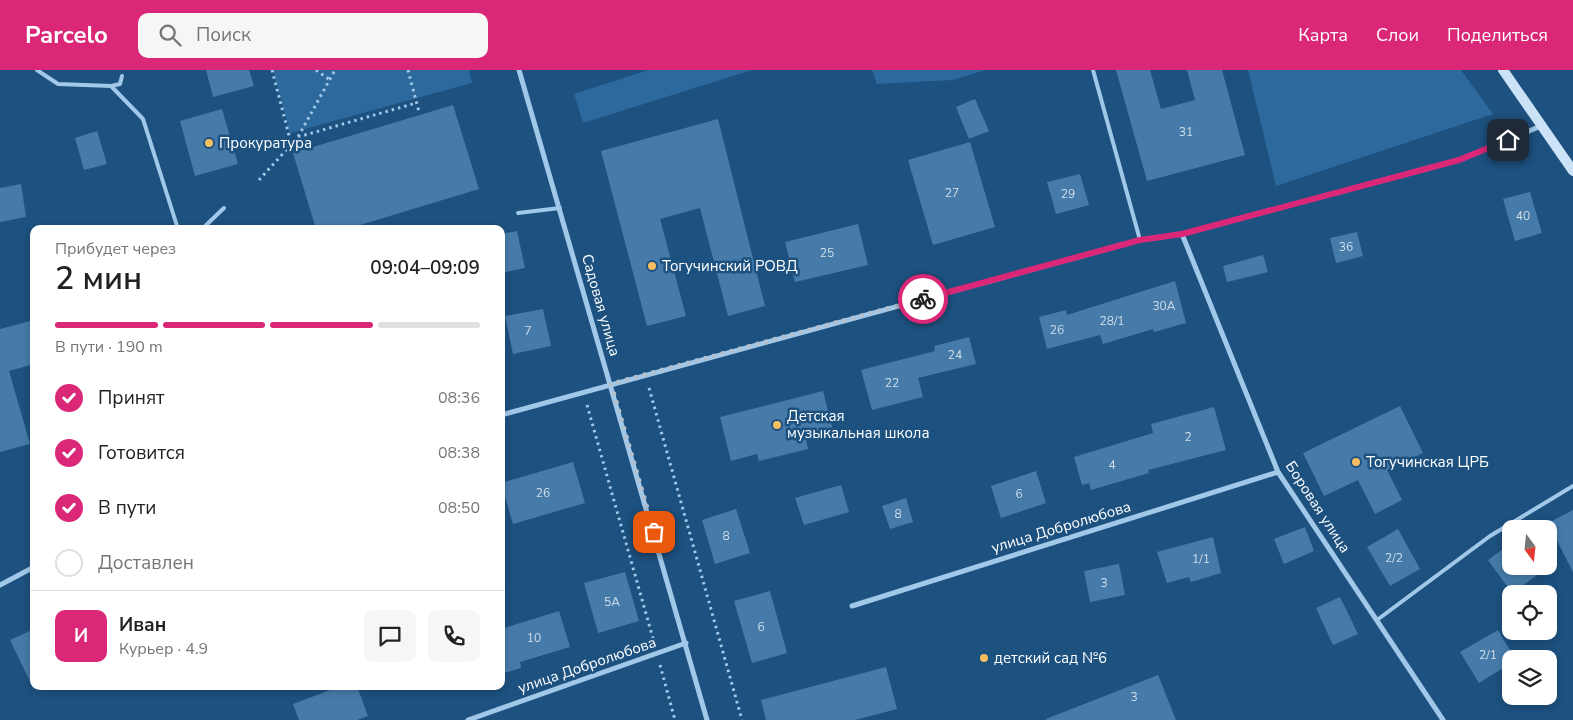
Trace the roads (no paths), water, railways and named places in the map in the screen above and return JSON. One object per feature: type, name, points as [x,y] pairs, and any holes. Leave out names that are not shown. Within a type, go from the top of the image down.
[{"type":"main road","points":[[1503,70],[1573,171]]},
{"type":"street","name":"Садовая улица","points":[[519,70],[707,720]]},
{"type":"street","points":[[505,414],[1140,240],[1182,234],[1459,160],[1541,126]]},
{"type":"street","name":"Боровая улица","points":[[1182,234],[1278,472],[1443,720]]},
{"type":"street","name":"улица Добролюбова","points":[[852,606],[1278,472]]},
{"type":"street","points":[[0,585],[30,569]]},
{"type":"street","name":"улица Добролюбова","points":[[468,720],[686,643]]},
{"type":"lane","points":[[37,70],[58,84],[112,86],[120,84],[122,76]]},
{"type":"lane","points":[[1093,70],[1140,240]]},
{"type":"lane","points":[[112,86],[143,119],[177,225]]},
{"type":"lane","points":[[206,225],[224,208]]},
{"type":"lane","points":[[518,214],[560,208]]},
{"type":"lane","points":[[1376,620],[1490,536],[1573,486]]},
{"type":"place","name":"Прокуратура","points":[[209,143]]},
{"type":"place","name":"Тогучинский РОВД","points":[[652,266]]},
{"type":"place","name":"Детская музыкальная школа","points":[[777,425]]},
{"type":"place","name":"Тогучинская ЦРБ","points":[[1356,462]]},
{"type":"place","name":"детский сад №6","points":[[984,658]]}]
